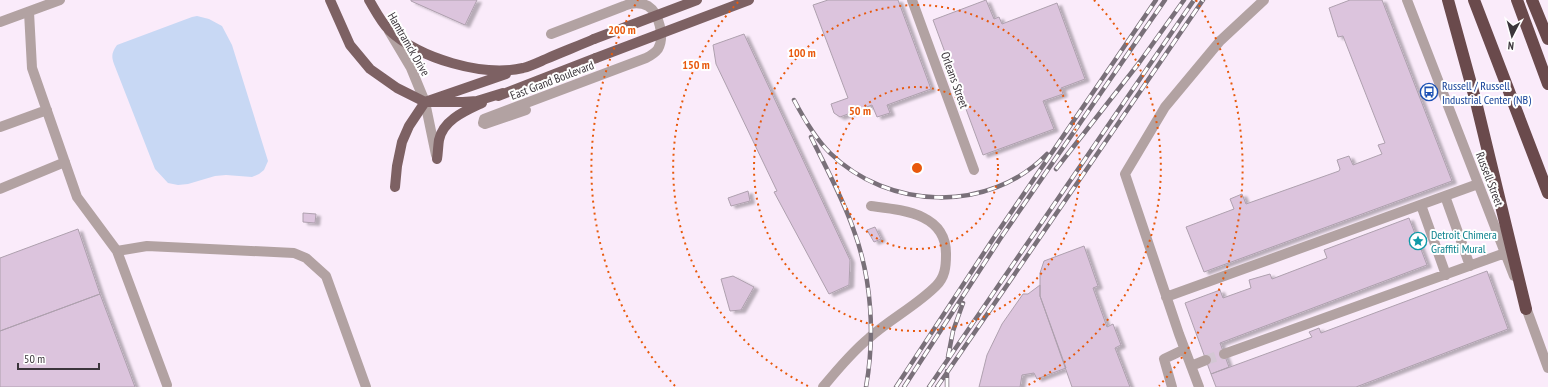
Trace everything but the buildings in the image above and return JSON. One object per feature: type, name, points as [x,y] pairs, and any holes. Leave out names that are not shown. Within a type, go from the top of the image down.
[{"type":"highway","points":[[1448,0],[1476,102],[1526,309]]},
{"type":"highway","points":[[1474,0],[1548,193]]},
{"type":"highway","points":[[1517,0],[1548,84]]},
{"type":"highway","points":[[1532,0],[1548,39]]},
{"type":"main road","points":[[330,0],[350,46],[370,69],[393,86],[425,102],[463,102],[504,93]]},
{"type":"main road","name":"Hamtramck Drive","points":[[369,0],[389,30]]},
{"type":"main road","name":"East Grand Boulevard","points":[[389,30],[414,47],[440,59],[483,70],[496,71],[524,68],[594,39],[697,0]]},
{"type":"main road","name":"East Grand Boulevard","points":[[504,93],[748,0]]},
{"type":"main road","points":[[396,187],[397,166],[402,142],[409,126],[425,102],[524,68]]},
{"type":"main road","points":[[437,159],[439,139],[443,130],[451,121],[460,113],[504,93]]},
{"type":"street","points":[[0,22],[60,0]]},
{"type":"street","name":"Orleans Street","points":[[912,0],[974,170]]},
{"type":"street","points":[[1199,387],[1166,297],[1125,174],[1165,107],[1220,41],[1264,0]]},
{"type":"street","name":"Russell Street","points":[[1407,0],[1548,368]]},
{"type":"street","name":"East Grand Boulevard","points":[[526,110],[485,124],[483,123],[484,119],[651,56],[658,48],[661,37],[656,17],[650,3],[629,4],[551,34]]},
{"type":"street","points":[[28,12],[32,68],[77,197],[117,252],[167,385]]},
{"type":"street","name":"Hamtramck Drive","points":[[389,30],[411,68],[425,102],[437,159]]},
{"type":"street","points":[[0,126],[47,110]]},
{"type":"street","points":[[0,189],[65,162]]},
{"type":"street","points":[[1166,297],[1478,184]]},
{"type":"street","points":[[1445,196],[1470,266]]},
{"type":"street","points":[[1421,205],[1446,275]]},
{"type":"street","points":[[823,387],[863,343],[937,285],[945,272],[945,242],[941,232],[934,224],[924,218],[897,210],[871,206]]},
{"type":"street","points":[[117,252],[147,246],[294,253],[306,258],[326,276],[366,387]]},
{"type":"street","points":[[1224,354],[1505,254]]},
{"type":"street","points":[[1538,342],[1548,356]]},
{"type":"street","points":[[1172,387],[1164,359],[1185,349]]},
{"type":"street","points":[[1191,366],[1206,360]]},
{"type":"water","points":[[197,16],[209,19],[222,26],[232,45],[268,161],[264,170],[252,177],[226,175],[215,176],[188,184],[178,185],[168,183],[155,169],[112,59],[112,54],[117,45]]},
{"type":"tunnel","points":[[1206,360],[1224,354]]},
{"type":"railway","points":[[896,387],[993,239],[1156,0]]},
{"type":"railway","points":[[904,387],[1000,239],[1165,0]]},
{"type":"railway","points":[[1056,169],[1139,63],[1184,0]]},
{"type":"railway","points":[[929,387],[1194,0]]},
{"type":"railway","points":[[937,387],[1203,0]]},
{"type":"railway","points":[[794,100],[810,128],[830,153],[854,172],[880,186],[909,194],[938,197],[968,195],[997,187],[1023,174],[1047,154]]},
{"type":"railway","points":[[811,137],[845,207],[865,269],[871,328],[869,368],[866,387]]},
{"type":"railway","points":[[948,357],[953,331],[963,303]]},
{"type":"railway","points":[[947,371],[947,387]]},
{"type":"place","name":"Russell / Russell Industrial Center (NB)","points":[[1429,92]]},
{"type":"place","name":"Detroit Chimera Graffiti Mural","points":[[1418,241]]}]
